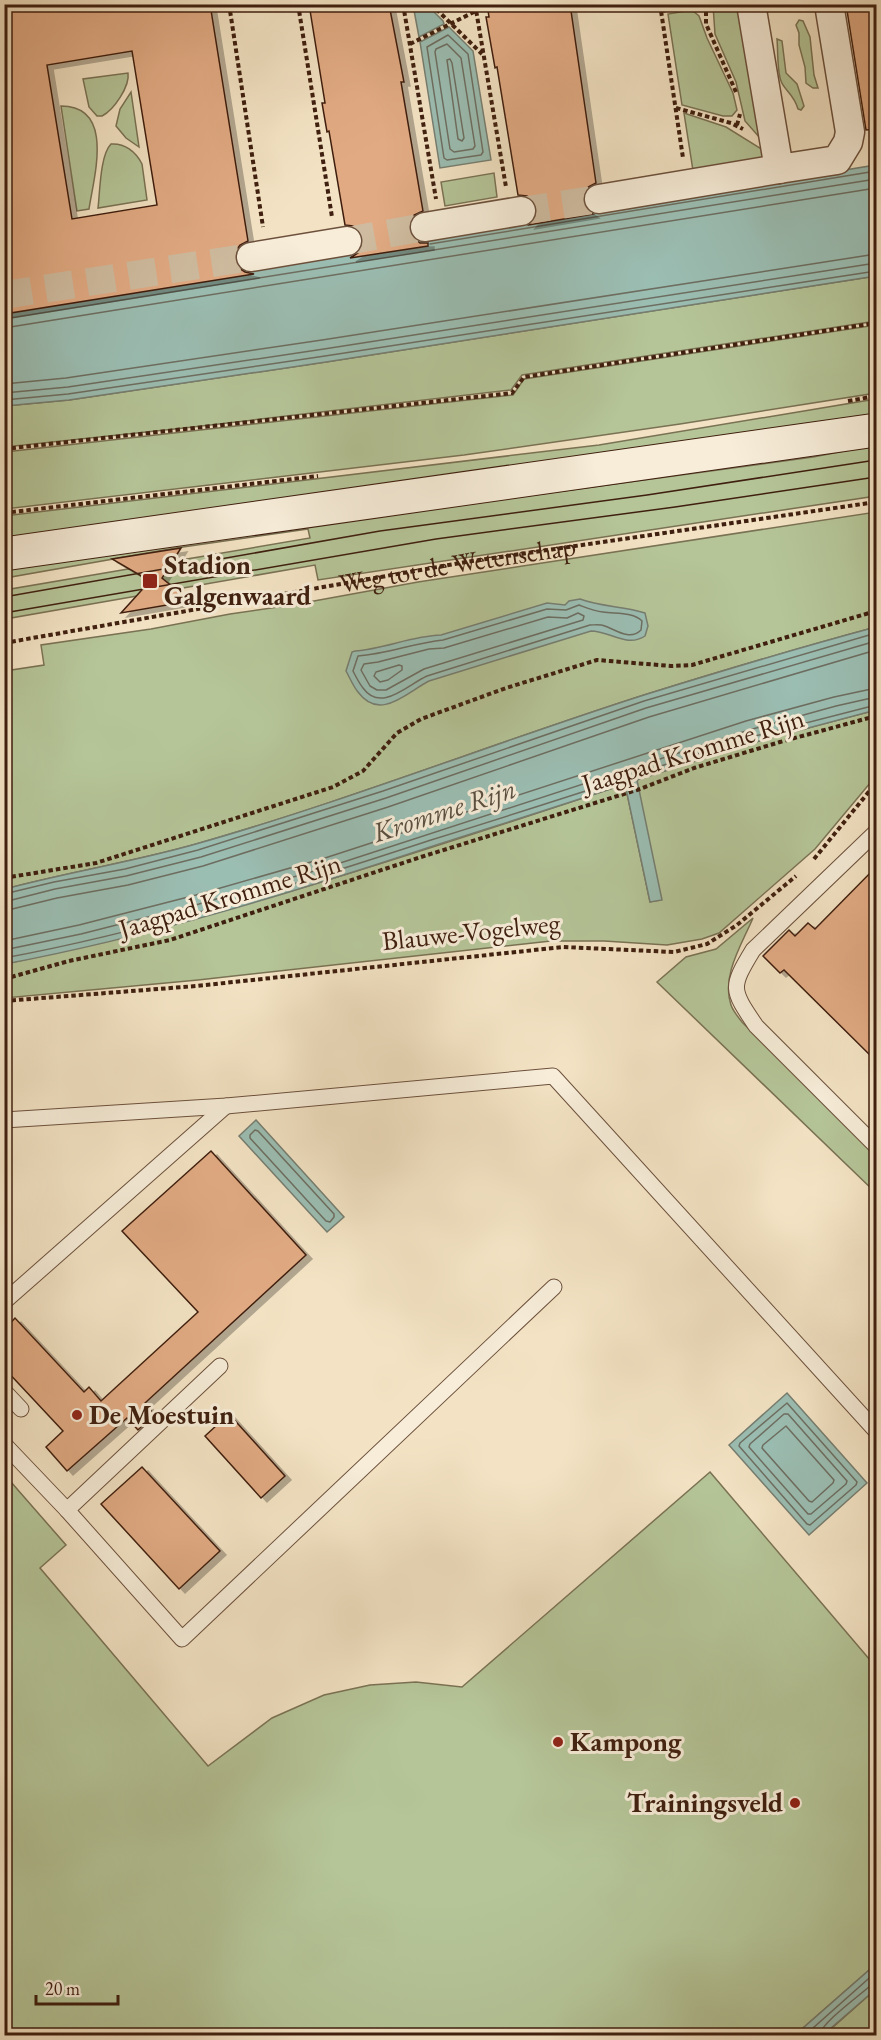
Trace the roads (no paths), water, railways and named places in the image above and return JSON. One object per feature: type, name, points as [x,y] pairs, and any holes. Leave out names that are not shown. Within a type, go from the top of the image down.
[{"type":"main road","points":[[4,554],[876,430]]},
{"type":"street","points":[[751,4],[777,158]]},
{"type":"street","points":[[599,199],[687,185],[777,158],[837,160],[848,142],[850,132],[829,4]]},
{"type":"street","points":[[433,226],[515,213]]},
{"type":"street","points":[[259,255],[342,242]]},
{"type":"lane","points":[[874,834],[753,950],[738,974],[735,988],[741,1005],[756,1026],[876,1146]]},
{"type":"lane","points":[[4,1120],[226,1106],[553,1076],[876,1431]]},
{"type":"lane","points":[[4,1302],[226,1106]]},
{"type":"lane","points":[[4,1444],[67,1510],[182,1639],[554,1287]]},
{"type":"lane","points":[[67,1510],[220,1366]]},
{"type":"lane","points":[[4,1391],[21,1409]]},
{"type":"water","points":[[413,5],[427,5],[444,24],[419,37]]},
{"type":"water","points":[[449,27],[473,51],[491,160],[440,168],[420,42]]},
{"type":"water","points":[[876,165],[876,276],[326,362],[69,400],[5,406],[4,306]]},
{"type":"water","points":[[580,599],[645,613],[648,626],[645,636],[625,640],[591,631],[429,681],[394,702],[384,705],[366,701],[356,690],[346,671],[352,652],[355,651],[441,635],[547,603],[565,605],[569,601]]},
{"type":"water","name":"Kromme Rijn","points":[[876,627],[876,710],[752,743],[637,780],[662,900],[650,902],[625,784],[219,913],[113,941],[5,964],[5,889],[172,850],[252,827],[365,791],[644,695]]},
{"type":"water","points":[[256,1120],[344,1217],[327,1232],[239,1136]]},
{"type":"water","points":[[787,1393],[867,1483],[809,1535],[729,1445]]},
{"type":"water","points":[[876,1964],[876,1989],[823,2035],[795,2035]]},
{"type":"tunnel","points":[[521,211],[599,199]]},
{"type":"tunnel","points":[[347,241],[425,227]]},
{"type":"tunnel","points":[[4,295],[251,257]]},
{"type":"tram line","points":[[4,597],[380,531],[647,495],[876,460]]},
{"type":"tram line","points":[[4,613],[436,539],[876,477]]},
{"type":"place","name":"Stadion Galgenwaard","points":[[150,581]]},
{"type":"place","name":"De Moestuin","points":[[77,1415]]},
{"type":"place","name":"Kampong","points":[[558,1742]]},
{"type":"place","name":"Trainingsveld","points":[[795,1803]]}]
